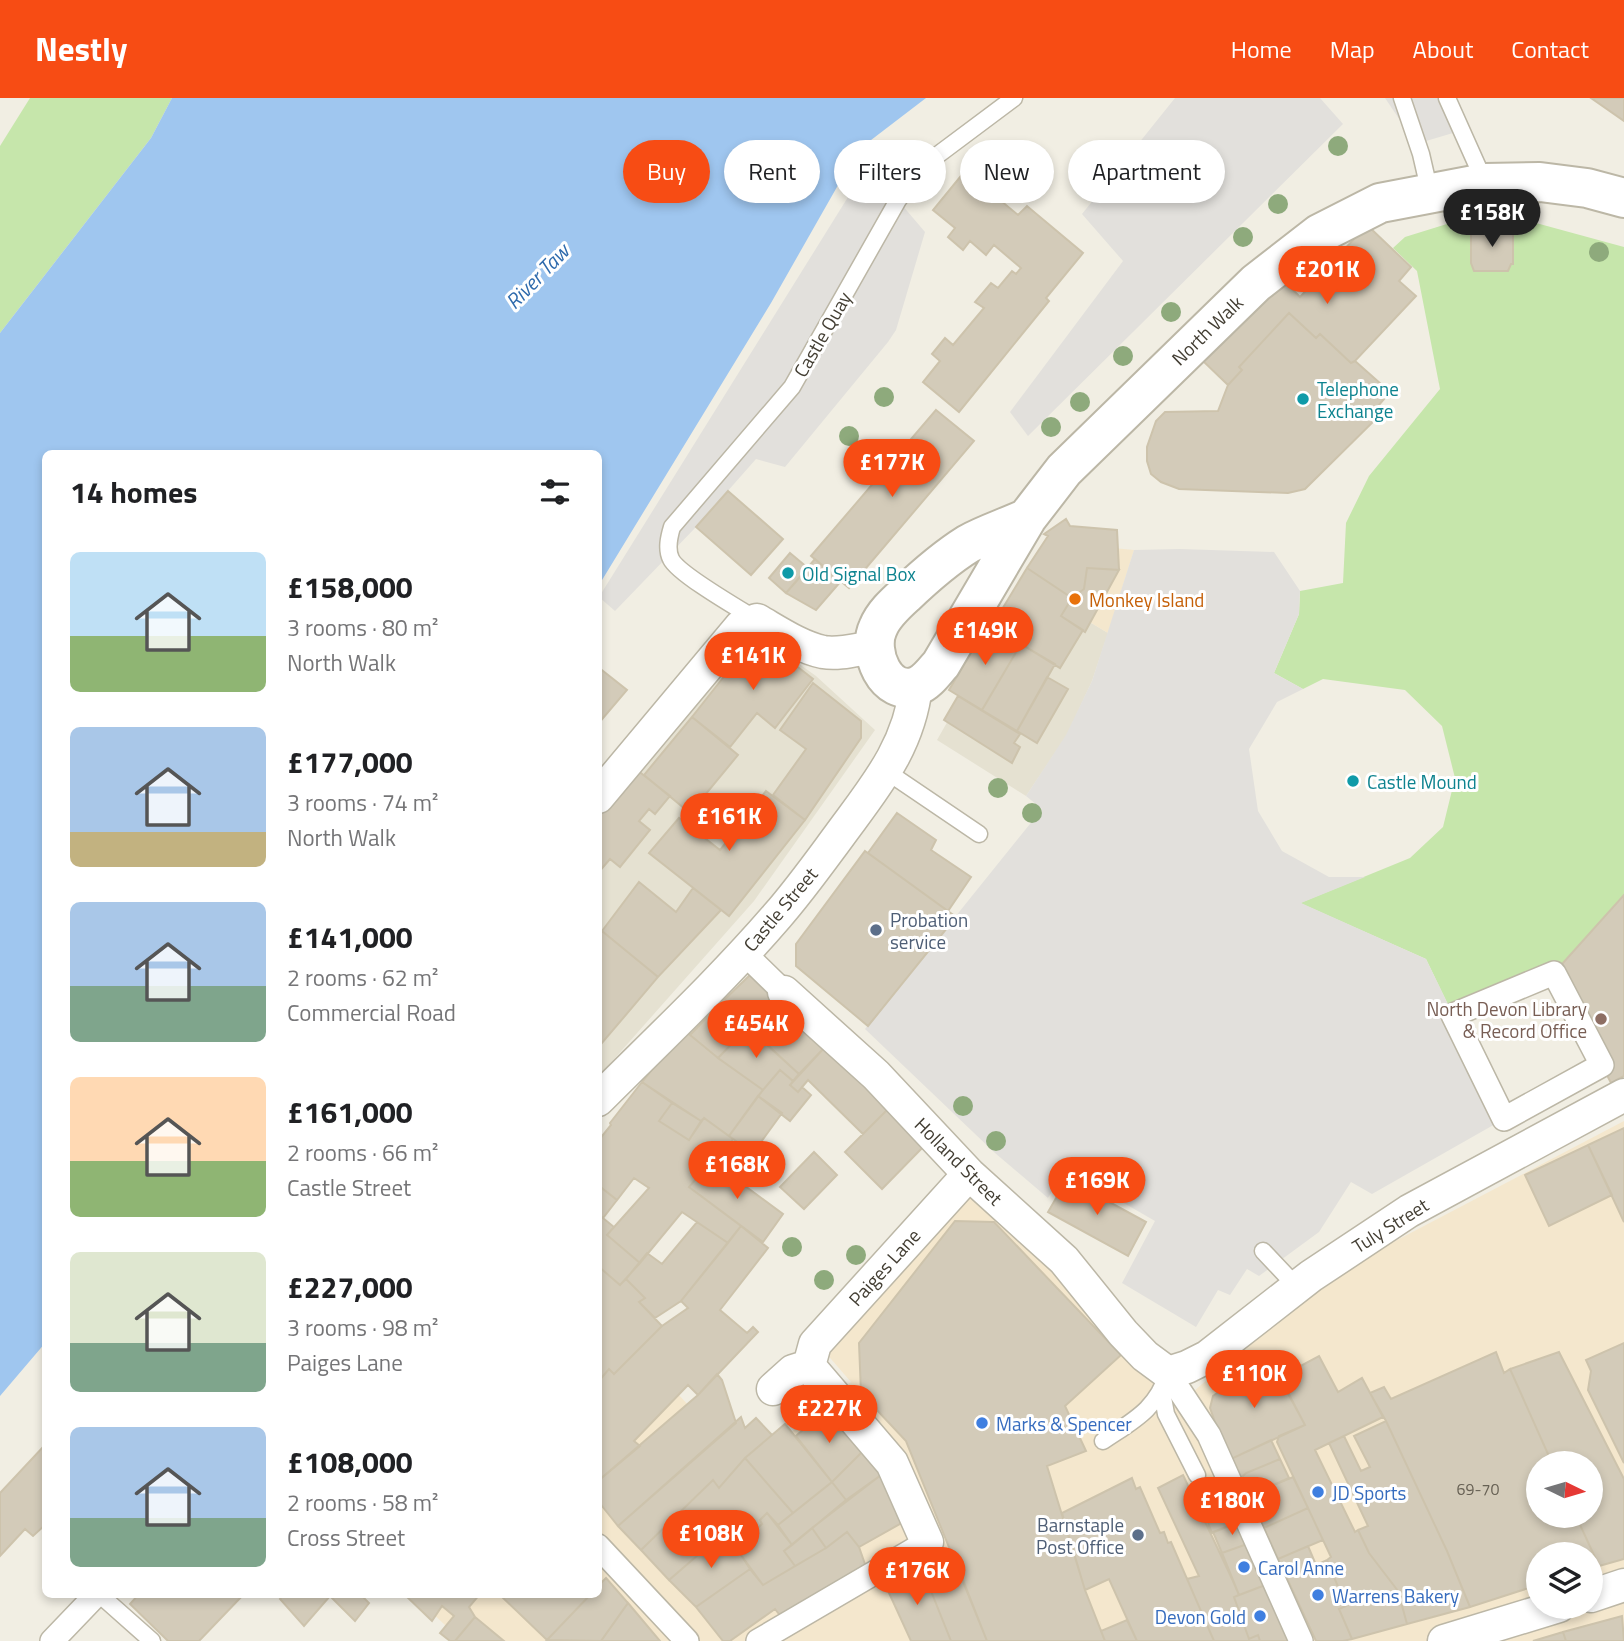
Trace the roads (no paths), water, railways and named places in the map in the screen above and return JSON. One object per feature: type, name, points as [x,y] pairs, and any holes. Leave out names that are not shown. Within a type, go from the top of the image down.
[{"type":"street","name":"North Walk","points":[[916,686],[932,676],[941,664],[1027,518],[1064,470],[1256,283],[1319,234],[1380,204],[1485,183],[1540,182],[1587,188],[1624,198]]},
{"type":"street","points":[[916,686],[898,685],[890,681],[877,662],[874,647],[878,626],[893,607],[934,567],[970,543],[1027,518]]},
{"type":"street","points":[[602,792],[741,626],[757,620],[802,645],[824,652],[839,653],[874,647]]},
{"type":"street","name":"Castle Street","points":[[602,1096],[779,915],[886,771],[905,735],[916,686]]},
{"type":"street","name":"Holland Street","points":[[744,953],[876,1075],[969,1174],[1064,1260],[1165,1382]]},
{"type":"street","points":[[1554,973],[1602,1065],[1504,1119],[1453,1015],[1554,973]]},
{"type":"street","name":"Tuly Street","points":[[1165,1382],[1207,1357],[1297,1287],[1409,1212],[1624,1095]]},
{"type":"street","name":"Paiges Lane","points":[[808,1366],[816,1344],[969,1174]]},
{"type":"street","points":[[758,1641],[927,1542],[892,1463],[874,1439],[808,1366],[793,1371],[773,1389]]},
{"type":"street","points":[[1165,1382],[1209,1435],[1301,1641]]},
{"type":"street","points":[[602,1550],[687,1641]]},
{"type":"street","points":[[1603,1592],[1624,1585]]},
{"type":"street","points":[[52,1641],[94,1598]]},
{"type":"street","points":[[1444,1641],[1526,1616]]},
{"type":"lane","name":"Castle Quay","points":[[757,620],[694,580],[671,560],[668,540],[672,527],[792,387],[898,200],[913,181],[928,163],[1014,98]]},
{"type":"lane","points":[[1403,98],[1421,153],[1430,193]]},
{"type":"lane","points":[[1447,98],[1485,183]]},
{"type":"lane","points":[[886,771],[979,834]]},
{"type":"lane","points":[[1263,1251],[1297,1287]]},
{"type":"lane","points":[[1103,1441],[1146,1412],[1165,1382]]},
{"type":"lane","points":[[1165,1382],[1166,1414],[1197,1475]]},
{"type":"lane","points":[[103,1598],[152,1641]]},
{"type":"water","name":"River Taw","points":[[172,98],[926,98],[871,140],[834,140],[834,192],[771,303],[602,580],[602,450],[42,450],[42,1347],[0,1396],[0,333],[151,138]]},
{"type":"place","name":"Telephone Exchange","points":[[1303,399]]},
{"type":"place","name":"Old Signal Box","points":[[788,573]]},
{"type":"place","name":"Monkey Island","points":[[1075,599]]},
{"type":"place","name":"Castle Mound","points":[[1353,781]]},
{"type":"place","name":"Probation service","points":[[876,930]]},
{"type":"place","name":"North Devon Library & Record Office","points":[[1601,1019]]},
{"type":"place","name":"Marks & Spencer","points":[[982,1423]]},
{"type":"place","name":"JD Sports","points":[[1318,1492]]},
{"type":"place","name":"Barnstaple Post Office","points":[[1138,1535]]},
{"type":"place","name":"Carol Anne","points":[[1244,1567]]},
{"type":"place","name":"Warrens Bakery","points":[[1318,1595]]},
{"type":"place","name":"Devon Gold","points":[[1260,1616]]}]
